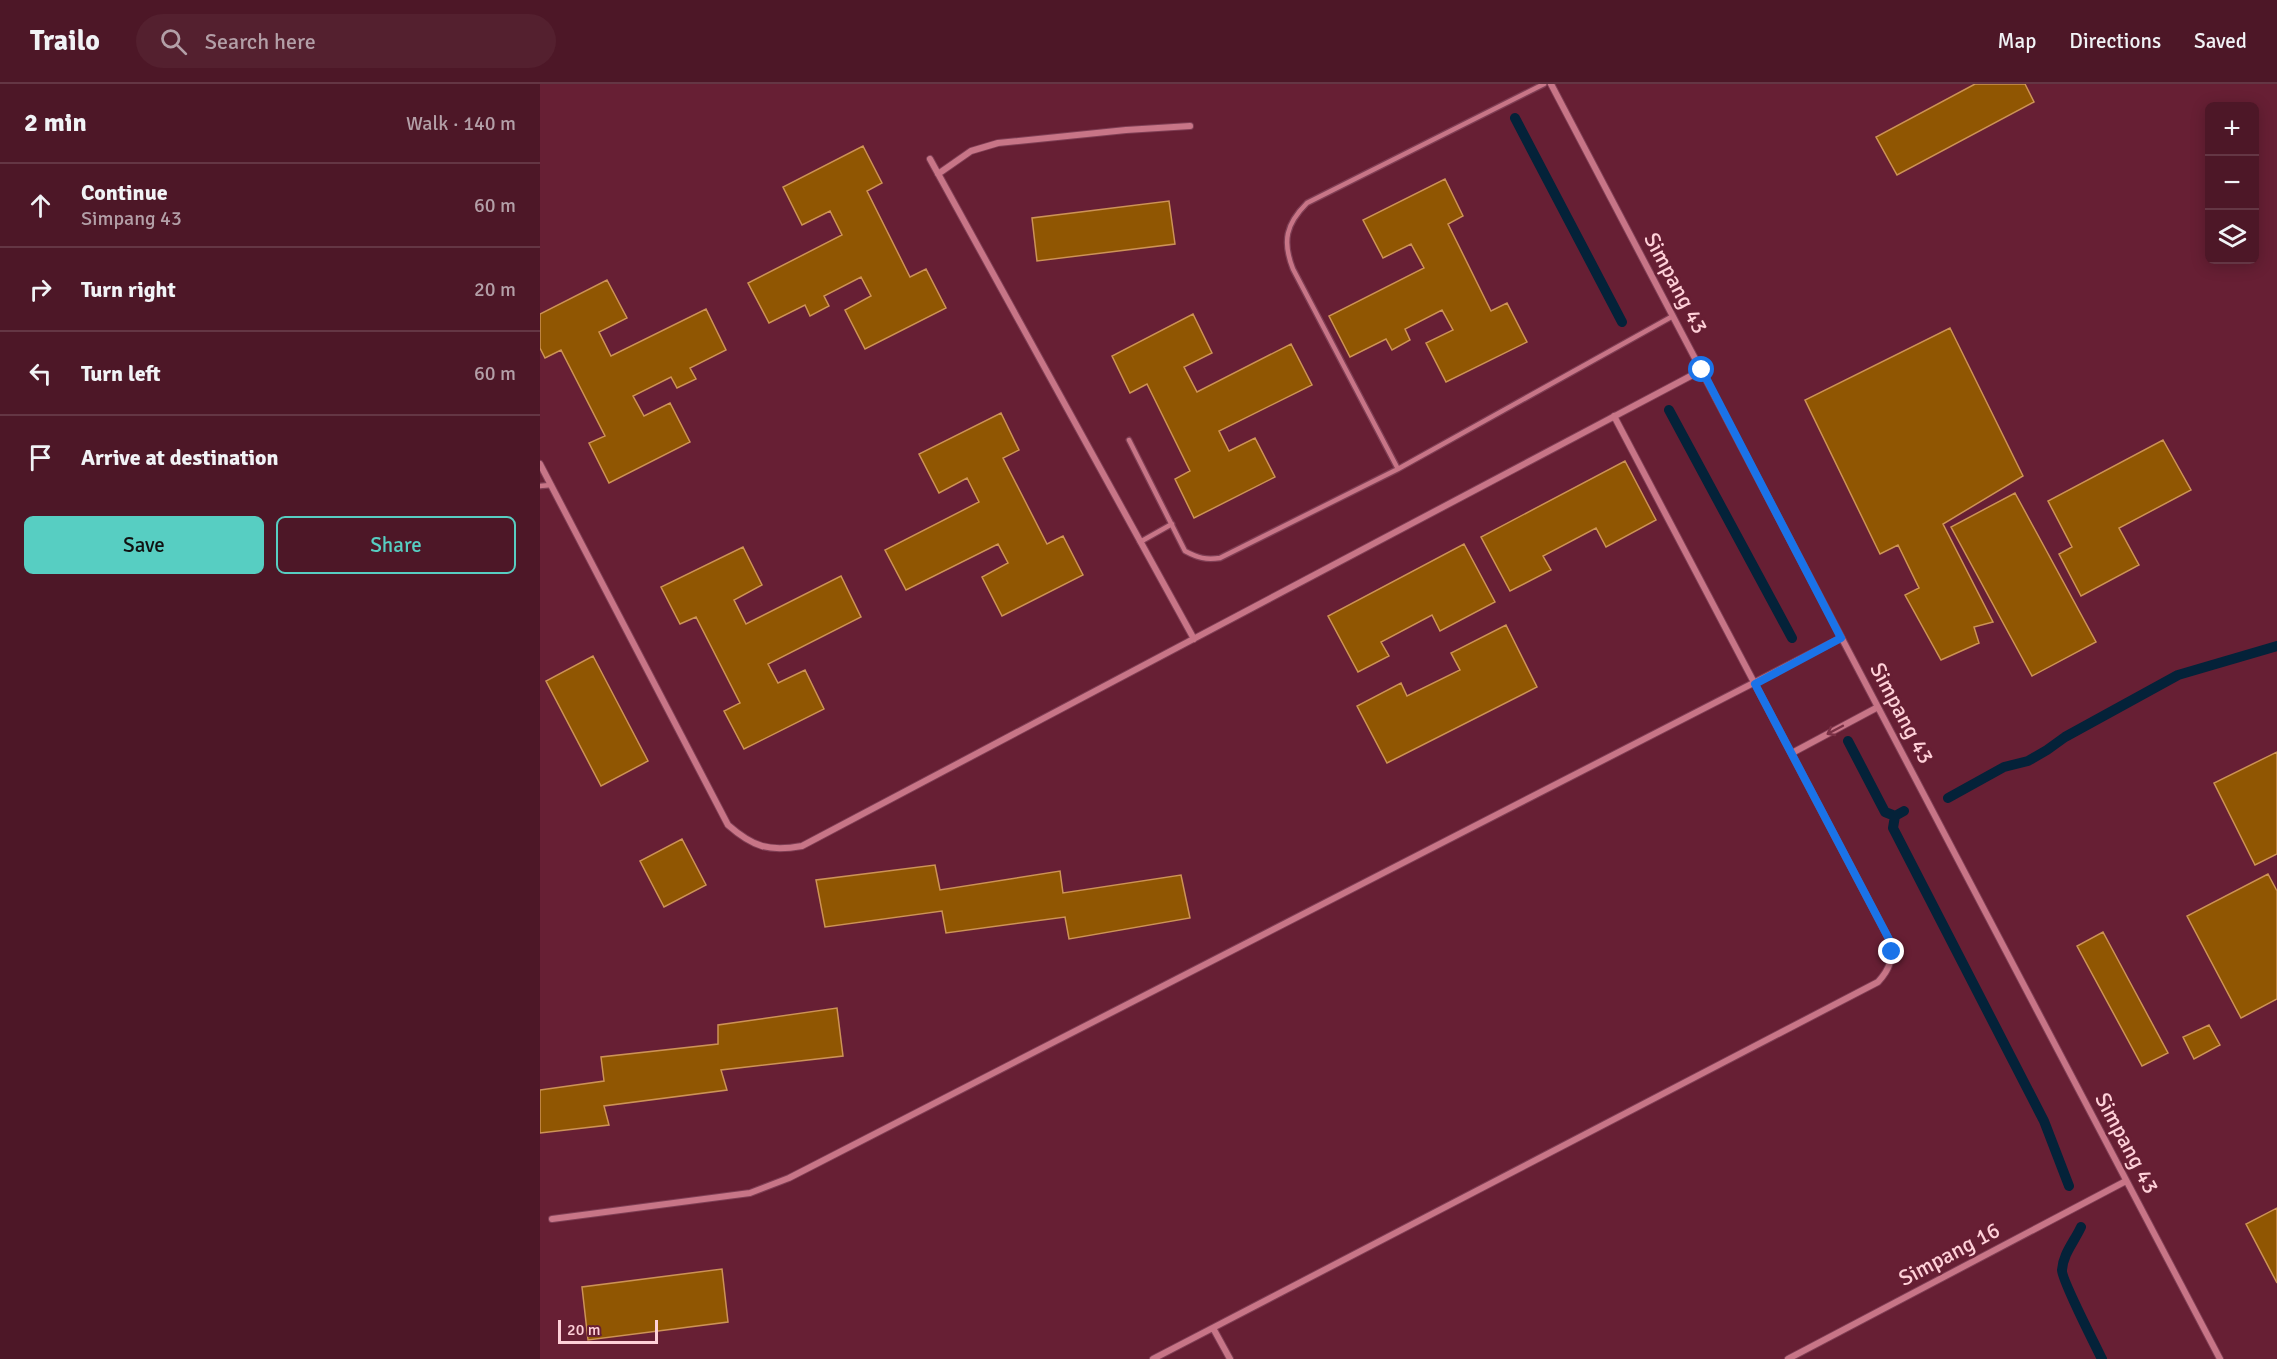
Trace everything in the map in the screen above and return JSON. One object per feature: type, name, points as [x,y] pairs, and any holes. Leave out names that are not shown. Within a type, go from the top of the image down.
[{"type":"street","name":"Simpang 43","points":[[1551,84],[2220,1359]]},
{"type":"street","points":[[938,174],[971,151],[998,143],[1190,126]]},
{"type":"street","points":[[930,159],[1194,639]]},
{"type":"street","points":[[540,464],[728,825],[744,839],[762,847],[782,849],[802,846],[1702,370]]},
{"type":"street","points":[[1153,1359],[1878,981],[1886,974],[1891,963],[1890,941],[1614,416]]},
{"type":"street","points":[[552,1219],[750,1194],[789,1178],[1841,638]]},
{"type":"street","points":[[1792,753],[1878,707]]},
{"type":"street","name":"Simpang 16","points":[[1788,1359],[2126,1181]]},
{"type":"street","points":[[1213,1328],[1230,1359]]},
{"type":"lane","points":[[1398,469],[1293,269],[1288,255],[1289,226],[1307,203],[1544,84]]},
{"type":"lane","points":[[1129,440],[1185,551],[1208,560],[1221,558],[1398,469],[1673,316]]},
{"type":"lane","points":[[540,486],[551,485]]},
{"type":"lane","points":[[1140,543],[1172,525]]},
{"type":"building","points":[[1975,84],[2025,84],[2034,102],[1897,175],[1876,137]]},
{"type":"building","points":[[863,146],[882,183],[867,191],[910,277],[926,269],[946,308],[865,349],[845,310],[871,296],[861,277],[824,296],[829,306],[810,316],[805,305],[769,323],[748,283],[842,235],[830,211],[802,225],[783,187]]},
{"type":"building","points":[[1445,179],[1463,216],[1448,224],[1491,311],[1507,303],[1527,342],[1446,382],[1426,343],[1453,330],[1442,310],[1405,329],[1410,340],[1392,350],[1386,339],[1350,357],[1329,316],[1424,268],[1411,244],[1383,258],[1363,220]]},
{"type":"building","points":[[1169,201],[1175,244],[1037,261],[1032,218]]},
{"type":"building","points":[[607,280],[627,318],[599,332],[611,356],[706,309],[726,350],[690,368],[696,379],[677,388],[671,377],[633,396],[644,416],[670,403],[690,442],[609,483],[589,443],[605,436],[561,350],[545,358],[540,348],[540,314]]},
{"type":"building","points":[[1193,314],[1212,353],[1184,367],[1197,392],[1291,344],[1312,385],[1219,431],[1229,451],[1255,438],[1275,477],[1194,518],[1175,479],[1190,471],[1147,384],[1130,393],[1112,356]]},
{"type":"building","points":[[1950,328],[2023,476],[1943,524],[1993,622],[1974,627],[1979,643],[1941,660],[1905,595],[1919,588],[1898,545],[1880,554],[1805,400]]},
{"type":"building","points":[[1001,413],[1019,450],[1003,458],[1047,544],[1063,536],[1083,575],[1002,616],[982,577],[1008,563],[998,544],[906,590],[885,550],[979,502],[967,478],[939,493],[919,454]]},
{"type":"building","points":[[2163,440],[2191,490],[2119,528],[2139,565],[2081,596],[2059,554],[2072,547],[2048,501]]},
{"type":"building","points":[[1625,461],[1656,520],[1606,547],[1596,528],[1543,556],[1551,570],[1510,591],[1481,537]]},
{"type":"building","points":[[2015,493],[2096,642],[2032,676],[1951,527]]},
{"type":"building","points":[[1464,544],[1495,602],[1440,631],[1432,615],[1381,642],[1389,656],[1358,672],[1328,616]]},
{"type":"building","points":[[743,547],[762,585],[734,600],[746,624],[841,576],[861,617],[768,664],[778,683],[805,670],[824,709],[744,749],[724,711],[740,703],[696,617],[680,624],[661,587]]},
{"type":"building","points":[[1506,625],[1537,687],[1387,763],[1357,706],[1401,683],[1407,696],[1460,670],[1451,653]]},
{"type":"building","points":[[593,656],[648,761],[601,786],[546,681]]},
{"type":"building","points":[[2277,752],[2277,854],[2255,865],[2214,783]]},
{"type":"building","points":[[682,839],[706,885],[664,907],[640,861]]},
{"type":"building","points":[[935,865],[940,890],[1060,871],[1063,893],[1181,875],[1190,918],[1069,939],[1065,917],[946,933],[942,911],[825,927],[816,880]]},
{"type":"building","points":[[2268,874],[2277,891],[2277,999],[2241,1018],[2187,916]]},
{"type":"building","points":[[2103,932],[2168,1053],[2142,1066],[2077,946]]},
{"type":"building","points":[[837,1008],[843,1056],[721,1070],[727,1090],[604,1106],[609,1125],[540,1133],[540,1090],[604,1081],[601,1057],[718,1044],[718,1025]]},
{"type":"building","points":[[2209,1025],[2220,1045],[2194,1059],[2183,1037]]},
{"type":"building","points":[[2277,1208],[2277,1283],[2246,1224]]},
{"type":"building","points":[[722,1269],[728,1322],[588,1340],[582,1287]]},
{"type":"waterway","points":[[1515,118],[1622,322]]},
{"type":"waterway","points":[[1669,410],[1792,638]]},
{"type":"waterway","points":[[1948,798],[2004,767],[2028,761],[2065,737],[2178,675],[2277,646]]},
{"type":"waterway","points":[[1848,741],[1885,812],[1895,816]]},
{"type":"waterway","points":[[1904,811],[1895,816],[1893,828],[2044,1121],[2069,1186]]},
{"type":"waterway","points":[[2081,1227],[2067,1253],[2062,1270],[2073,1299],[2102,1359]]},
{"type":"route","points":[[1702,370],[1841,638],[1755,684],[1890,941],[1892,952]]}]
